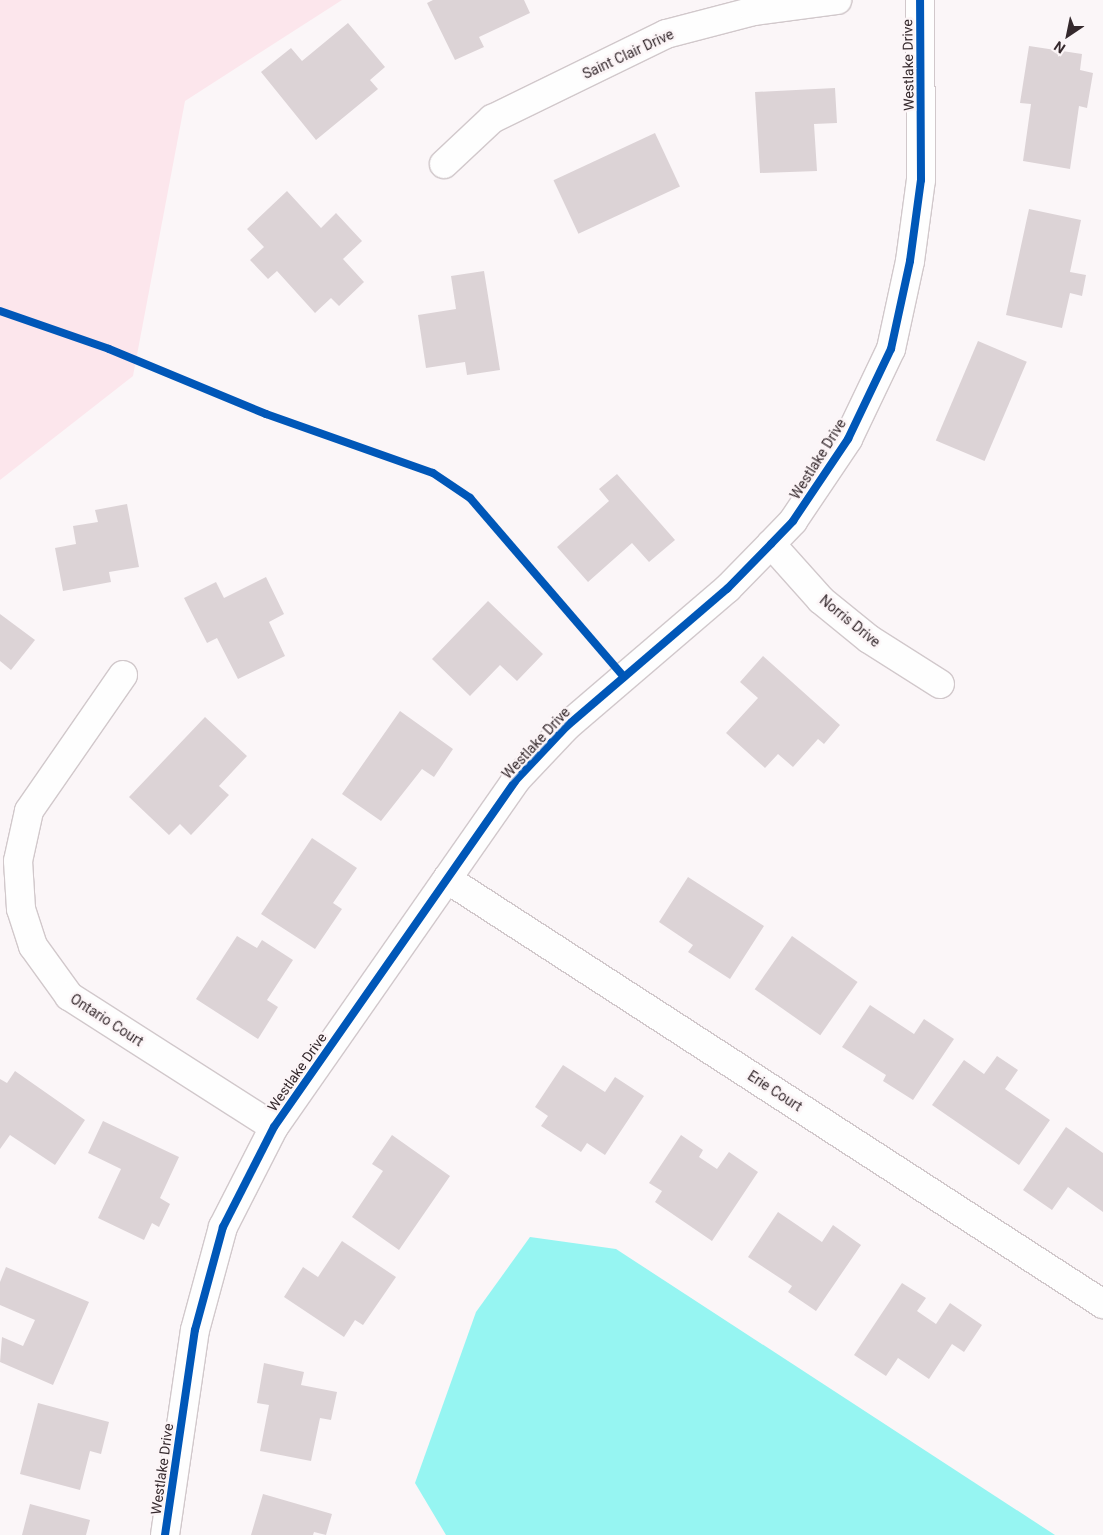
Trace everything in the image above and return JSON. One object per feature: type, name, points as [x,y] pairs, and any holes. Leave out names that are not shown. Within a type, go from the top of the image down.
[{"type":"street","name":"Saint Clair Drive","points":[[444,164],[492,119],[666,34],[754,11],[837,0]]},
{"type":"street","name":"Westlake Drive","points":[[165,1535],[200,1311],[223,1227],[274,1128],[516,780],[567,726],[727,589],[771,544],[793,521],[848,439],[891,349],[910,261],[922,180],[920,0]]},
{"type":"street","name":"Norris Drive","points":[[771,544],[821,600],[869,639],[940,684]]},
{"type":"street","name":"Ontario Court","points":[[123,675],[29,811],[18,861],[21,909],[32,946],[68,996],[274,1128]]},
{"type":"street","name":"Erie Court","points":[[447,879],[1103,1304]]},
{"type":"shaded area","points":[[0,0],[342,0],[185,101],[133,376],[0,480]]},
{"type":"water","points":[[530,1237],[616,1249],[1055,1535],[446,1535],[415,1483],[476,1312]]},
{"type":"building","points":[[433,0],[524,0],[530,13],[479,37],[484,47],[455,60],[427,3]]},
{"type":"building","points":[[348,23],[385,67],[370,80],[378,89],[316,140],[261,72],[291,48],[302,61]]},
{"type":"building","points":[[1029,46],[1082,54],[1080,70],[1093,73],[1087,108],[1079,106],[1070,169],[1023,161],[1031,104],[1020,103]]},
{"type":"building","points":[[835,88],[837,123],[814,124],[817,171],[760,173],[755,92]]},
{"type":"building","points":[[655,133],[680,186],[578,234],[553,180]]},
{"type":"building","points":[[287,191],[321,228],[336,213],[362,241],[343,259],[364,282],[339,306],[331,298],[315,313],[277,271],[268,279],[250,260],[264,247],[247,229]]},
{"type":"building","points":[[1029,209],[1081,220],[1070,272],[1086,275],[1082,296],[1070,293],[1062,328],[1006,315]]},
{"type":"building","points":[[484,271],[500,370],[467,375],[465,362],[426,368],[418,315],[456,309],[451,276]]},
{"type":"building","points":[[978,341],[1027,362],[985,461],[936,440]]},
{"type":"building","points":[[617,474],[675,540],[649,562],[632,543],[588,582],[557,547],[609,501],[599,489]]},
{"type":"building","points":[[127,504],[139,567],[109,572],[111,582],[63,591],[55,548],[76,544],[73,526],[98,522],[95,510]]},
{"type":"building","points":[[266,577],[284,614],[269,622],[285,656],[238,679],[217,638],[207,643],[184,598],[216,582],[224,598]]},
{"type":"building","points":[[488,601],[543,654],[517,681],[500,665],[470,696],[432,659]]},
{"type":"building","points":[[0,614],[35,640],[11,670],[0,661]]},
{"type":"building","points":[[763,656],[840,725],[824,744],[818,739],[793,767],[778,754],[765,768],[726,733],[758,698],[740,682]]},
{"type":"building","points":[[400,711],[453,749],[434,777],[422,769],[381,821],[342,794]]},
{"type":"building","points":[[205,717],[247,756],[219,786],[229,795],[191,835],[180,824],[169,835],[129,797]]},
{"type":"building","points":[[312,838],[357,868],[333,903],[342,909],[315,949],[261,914]]},
{"type":"building","points":[[688,877],[764,926],[730,979],[688,952],[693,945],[659,922]]},
{"type":"building","points":[[237,936],[257,948],[262,940],[293,960],[267,1000],[278,1007],[258,1039],[196,999]]},
{"type":"building","points":[[792,936],[858,982],[820,1035],[755,989]]},
{"type":"building","points":[[870,1005],[914,1034],[924,1019],[954,1039],[913,1100],[883,1081],[886,1075],[842,1047]]},
{"type":"building","points":[[997,1056],[1018,1070],[1005,1089],[1050,1120],[1019,1165],[932,1105],[964,1060],[984,1074]]},
{"type":"building","points":[[563,1065],[605,1092],[615,1077],[644,1096],[605,1155],[587,1143],[581,1152],[541,1126],[548,1116],[535,1107]]},
{"type":"building","points":[[15,1071],[85,1120],[55,1165],[10,1135],[0,1149],[0,1079],[7,1083]]},
{"type":"building","points":[[103,1121],[179,1157],[160,1198],[170,1204],[159,1227],[152,1223],[144,1240],[98,1218],[121,1169],[88,1153]]},
{"type":"building","points":[[1066,1127],[1103,1153],[1103,1212],[1068,1187],[1052,1210],[1023,1190]]},
{"type":"building","points":[[392,1135],[450,1176],[399,1250],[352,1217],[383,1171],[372,1164]]},
{"type":"building","points":[[681,1135],[703,1150],[699,1157],[717,1169],[729,1152],[758,1172],[712,1241],[655,1202],[662,1191],[649,1183]]},
{"type":"building","points":[[778,1212],[822,1242],[833,1225],[861,1245],[816,1311],[788,1292],[792,1286],[748,1257]]},
{"type":"building","points":[[342,1241],[396,1277],[363,1325],[355,1320],[344,1337],[284,1297],[303,1267],[318,1277]]},
{"type":"building","points":[[6,1267],[89,1302],[53,1385],[0,1362],[2,1337],[23,1346],[35,1320],[0,1305],[0,1282]]},
{"type":"building","points":[[902,1283],[926,1298],[917,1311],[936,1324],[950,1303],[982,1325],[964,1352],[952,1344],[929,1379],[898,1358],[886,1376],[854,1355]]},
{"type":"building","points":[[264,1363],[304,1372],[301,1385],[337,1392],[331,1420],[320,1418],[311,1461],[260,1451],[269,1405],[257,1403]]},
{"type":"building","points":[[38,1403],[109,1422],[101,1454],[90,1451],[80,1490],[20,1474]]},
{"type":"building","points":[[263,1494],[332,1514],[326,1535],[314,1532],[313,1535],[251,1535]]},
{"type":"building","points":[[30,1504],[90,1520],[86,1535],[22,1535]]},
{"type":"cycle path","points":[[165,1535],[195,1330],[223,1227],[274,1127],[515,781],[567,726],[727,589],[771,544],[793,521],[848,439],[891,349],[910,261],[921,180],[920,0]]},
{"type":"cycle path","points":[[0,311],[109,349],[266,414],[433,473],[470,498],[624,677]]}]
